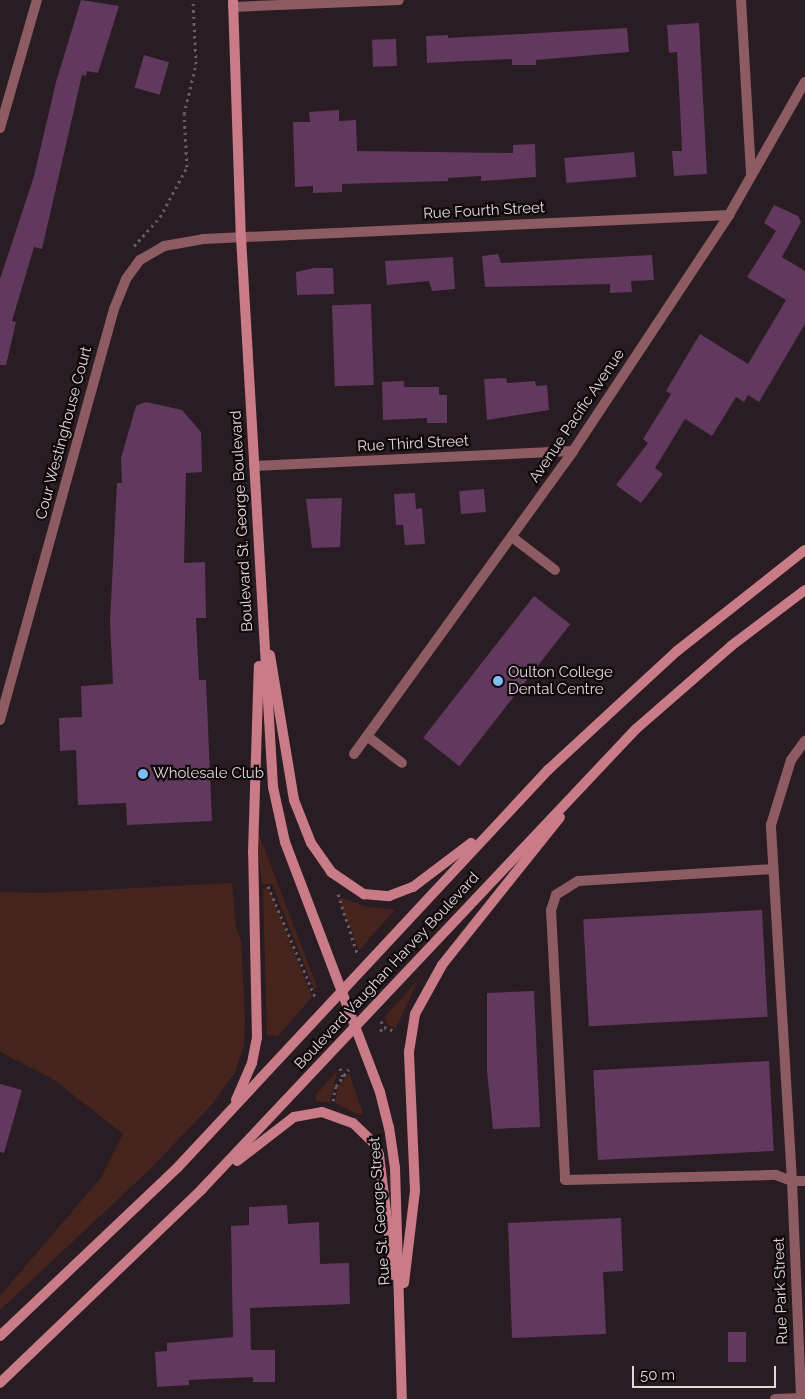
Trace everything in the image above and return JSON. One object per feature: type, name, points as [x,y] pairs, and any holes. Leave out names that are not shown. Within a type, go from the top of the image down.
[{"type":"main road","name":"Boulevard St. George Boulevard","points":[[233,4],[241,237],[271,769],[278,818],[355,1026]]},
{"type":"main road","name":"Boulevard Vaughan Harvey Boulevard","points":[[0,1336],[150,1194],[232,1110],[490,829],[664,662],[805,550]]},
{"type":"main road","name":"Boulevard Vaughan Harvey Boulevard","points":[[0,1384],[202,1189],[608,757],[694,677],[805,590]]},
{"type":"main road","points":[[261,595],[291,790],[311,843],[331,872],[364,894],[396,894],[412,887],[490,829]]},
{"type":"main road","points":[[232,1110],[252,1063],[257,1032],[253,852],[261,595]]},
{"type":"main road","points":[[400,1303],[414,1216],[409,1052],[416,1014],[442,965],[608,757]]},
{"type":"main road","name":"Rue St. George Street","points":[[355,1026],[390,1127],[400,1303],[402,1399]]},
{"type":"main road","points":[[202,1189],[294,1117],[322,1112],[347,1119],[364,1131],[379,1155],[386,1234],[400,1303]]},
{"type":"street","points":[[0,128],[37,0]]},
{"type":"street","points":[[233,4],[399,0]]},
{"type":"street","points":[[741,0],[751,176]]},
{"type":"street","name":"Avenue Pacific Avenue","points":[[354,754],[573,451],[729,215],[805,82]]},
{"type":"street","name":"Rue Fourth Street","points":[[241,237],[729,215]]},
{"type":"street","name":"Cour Westinghouse Court","points":[[0,720],[111,319],[126,279],[140,260],[164,246],[241,237]]},
{"type":"street","name":"Rue Third Street","points":[[254,466],[573,451]]},
{"type":"street","points":[[512,537],[555,570]]},
{"type":"street","points":[[367,736],[402,763]]},
{"type":"street","name":"Rue Park Street","points":[[801,1399],[792,1181],[771,825],[791,760],[805,741]]},
{"type":"street","points":[[773,869],[578,881],[556,894],[551,910],[565,1180],[776,1175],[792,1181],[805,1181]]},
{"type":"street","points":[[775,1399],[801,1399]]},
{"type":"path","points":[[262,887],[271,886],[315,997]]},
{"type":"path","points":[[336,896],[357,954]]},
{"type":"path","points":[[351,952],[355,948]]},
{"type":"path","points":[[382,1020],[384,1027]]},
{"type":"path","points":[[384,1027],[395,1030]]},
{"type":"path","points":[[380,1031],[384,1027]]},
{"type":"path","points":[[340,1068],[343,1077]]},
{"type":"path","points":[[333,1103],[336,1086],[350,1070]]},
{"type":"shaded area","points":[[255,824],[317,987],[314,989],[272,884],[262,884]]},
{"type":"shaded area","points":[[232,883],[236,927],[241,940],[245,1018],[244,1045],[235,1072],[213,1103],[150,1169],[0,1310],[0,1296],[100,1179],[123,1134],[53,1079],[0,1052],[0,892],[40,893]]},
{"type":"shaded area","points":[[263,888],[269,888],[312,997],[278,1036],[267,1035]]},
{"type":"shaded area","points":[[338,897],[368,907],[395,910],[359,950]]},
{"type":"shaded area","points":[[418,980],[396,1028],[388,1025],[384,1018]]},
{"type":"shaded area","points":[[337,1071],[330,1103],[316,1101],[315,1096]]},
{"type":"shaded area","points":[[349,1073],[363,1113],[359,1115],[335,1103],[338,1087]]},
{"type":"building","points":[[81,0],[119,6],[98,73],[87,71],[86,76],[82,75],[42,249],[34,247],[12,321],[16,322],[6,365],[0,365],[0,279],[34,176],[56,82]]},
{"type":"building","points":[[699,23],[707,174],[674,176],[672,151],[682,151],[680,107],[677,52],[669,53],[667,25]]},
{"type":"building","points":[[627,28],[629,52],[536,60],[536,65],[512,65],[512,59],[427,63],[426,36],[448,35],[448,38]]},
{"type":"building","points":[[396,39],[397,66],[373,67],[372,40]]},
{"type":"building","points":[[144,55],[169,62],[160,95],[135,88]]},
{"type":"building","points":[[339,110],[339,121],[356,120],[357,151],[513,153],[513,145],[535,144],[536,177],[481,181],[481,176],[448,178],[448,181],[342,184],[342,192],[313,193],[313,186],[295,187],[293,122],[310,122],[309,112]]},
{"type":"building","points":[[634,152],[636,177],[566,183],[564,158]]},
{"type":"building","points":[[774,205],[798,216],[801,222],[782,257],[805,271],[805,324],[759,402],[748,395],[744,402],[736,397],[712,436],[685,419],[655,468],[663,474],[641,503],[616,485],[648,443],[643,439],[671,394],[666,391],[700,334],[748,364],[786,300],[747,277],[776,231],[764,223]]},
{"type":"building","points":[[498,254],[501,263],[652,255],[654,280],[631,281],[632,292],[610,293],[610,284],[485,287],[482,256]]},
{"type":"building","points":[[453,257],[455,289],[432,291],[429,281],[387,285],[385,261]]},
{"type":"building","points":[[314,268],[333,268],[334,294],[297,295],[296,272]]},
{"type":"building","points":[[371,304],[374,385],[335,386],[332,305]]},
{"type":"building","points":[[506,378],[507,383],[535,381],[536,386],[547,385],[549,410],[487,420],[484,379]]},
{"type":"building","points":[[404,381],[404,387],[439,387],[439,395],[447,395],[447,423],[427,423],[427,418],[383,420],[382,382]]},
{"type":"building","points":[[146,402],[182,410],[201,432],[202,472],[186,473],[184,563],[205,562],[206,618],[196,618],[199,680],[206,680],[212,821],[127,825],[126,803],[78,805],[76,750],[60,751],[59,718],[82,717],[81,686],[113,684],[110,622],[117,483],[122,483],[121,458],[136,406]]},
{"type":"building","points":[[484,489],[486,512],[461,514],[459,491]]},
{"type":"building","points":[[415,493],[416,509],[422,508],[425,544],[405,545],[403,525],[396,525],[394,494]]},
{"type":"building","points":[[342,498],[340,547],[312,548],[306,499]]},
{"type":"building","name":"Oulton College Dental Centre","points":[[534,596],[570,624],[459,766],[423,738]]},
{"type":"building","points":[[762,910],[768,1017],[589,1026],[583,919]]},
{"type":"building","points":[[534,991],[540,1127],[493,1129],[487,1071],[487,993]]},
{"type":"building","points":[[769,1061],[774,1151],[598,1160],[593,1070]]},
{"type":"building","points":[[0,1084],[22,1090],[4,1153],[0,1152]]},
{"type":"building","points":[[287,1205],[288,1224],[319,1222],[320,1264],[349,1263],[350,1304],[250,1308],[251,1350],[275,1350],[275,1382],[253,1382],[253,1377],[189,1380],[189,1385],[157,1387],[155,1352],[167,1351],[167,1343],[233,1337],[231,1226],[249,1225],[249,1207]]},
{"type":"building","points":[[621,1218],[623,1271],[603,1272],[606,1334],[512,1338],[508,1223]]},
{"type":"building","points":[[728,1332],[746,1332],[746,1362],[728,1362]]},
{"type":"place","name":"Oulton College Dental Centre","points":[[498,681]]},
{"type":"place","name":"Wholesale Club","points":[[143,774]]}]
